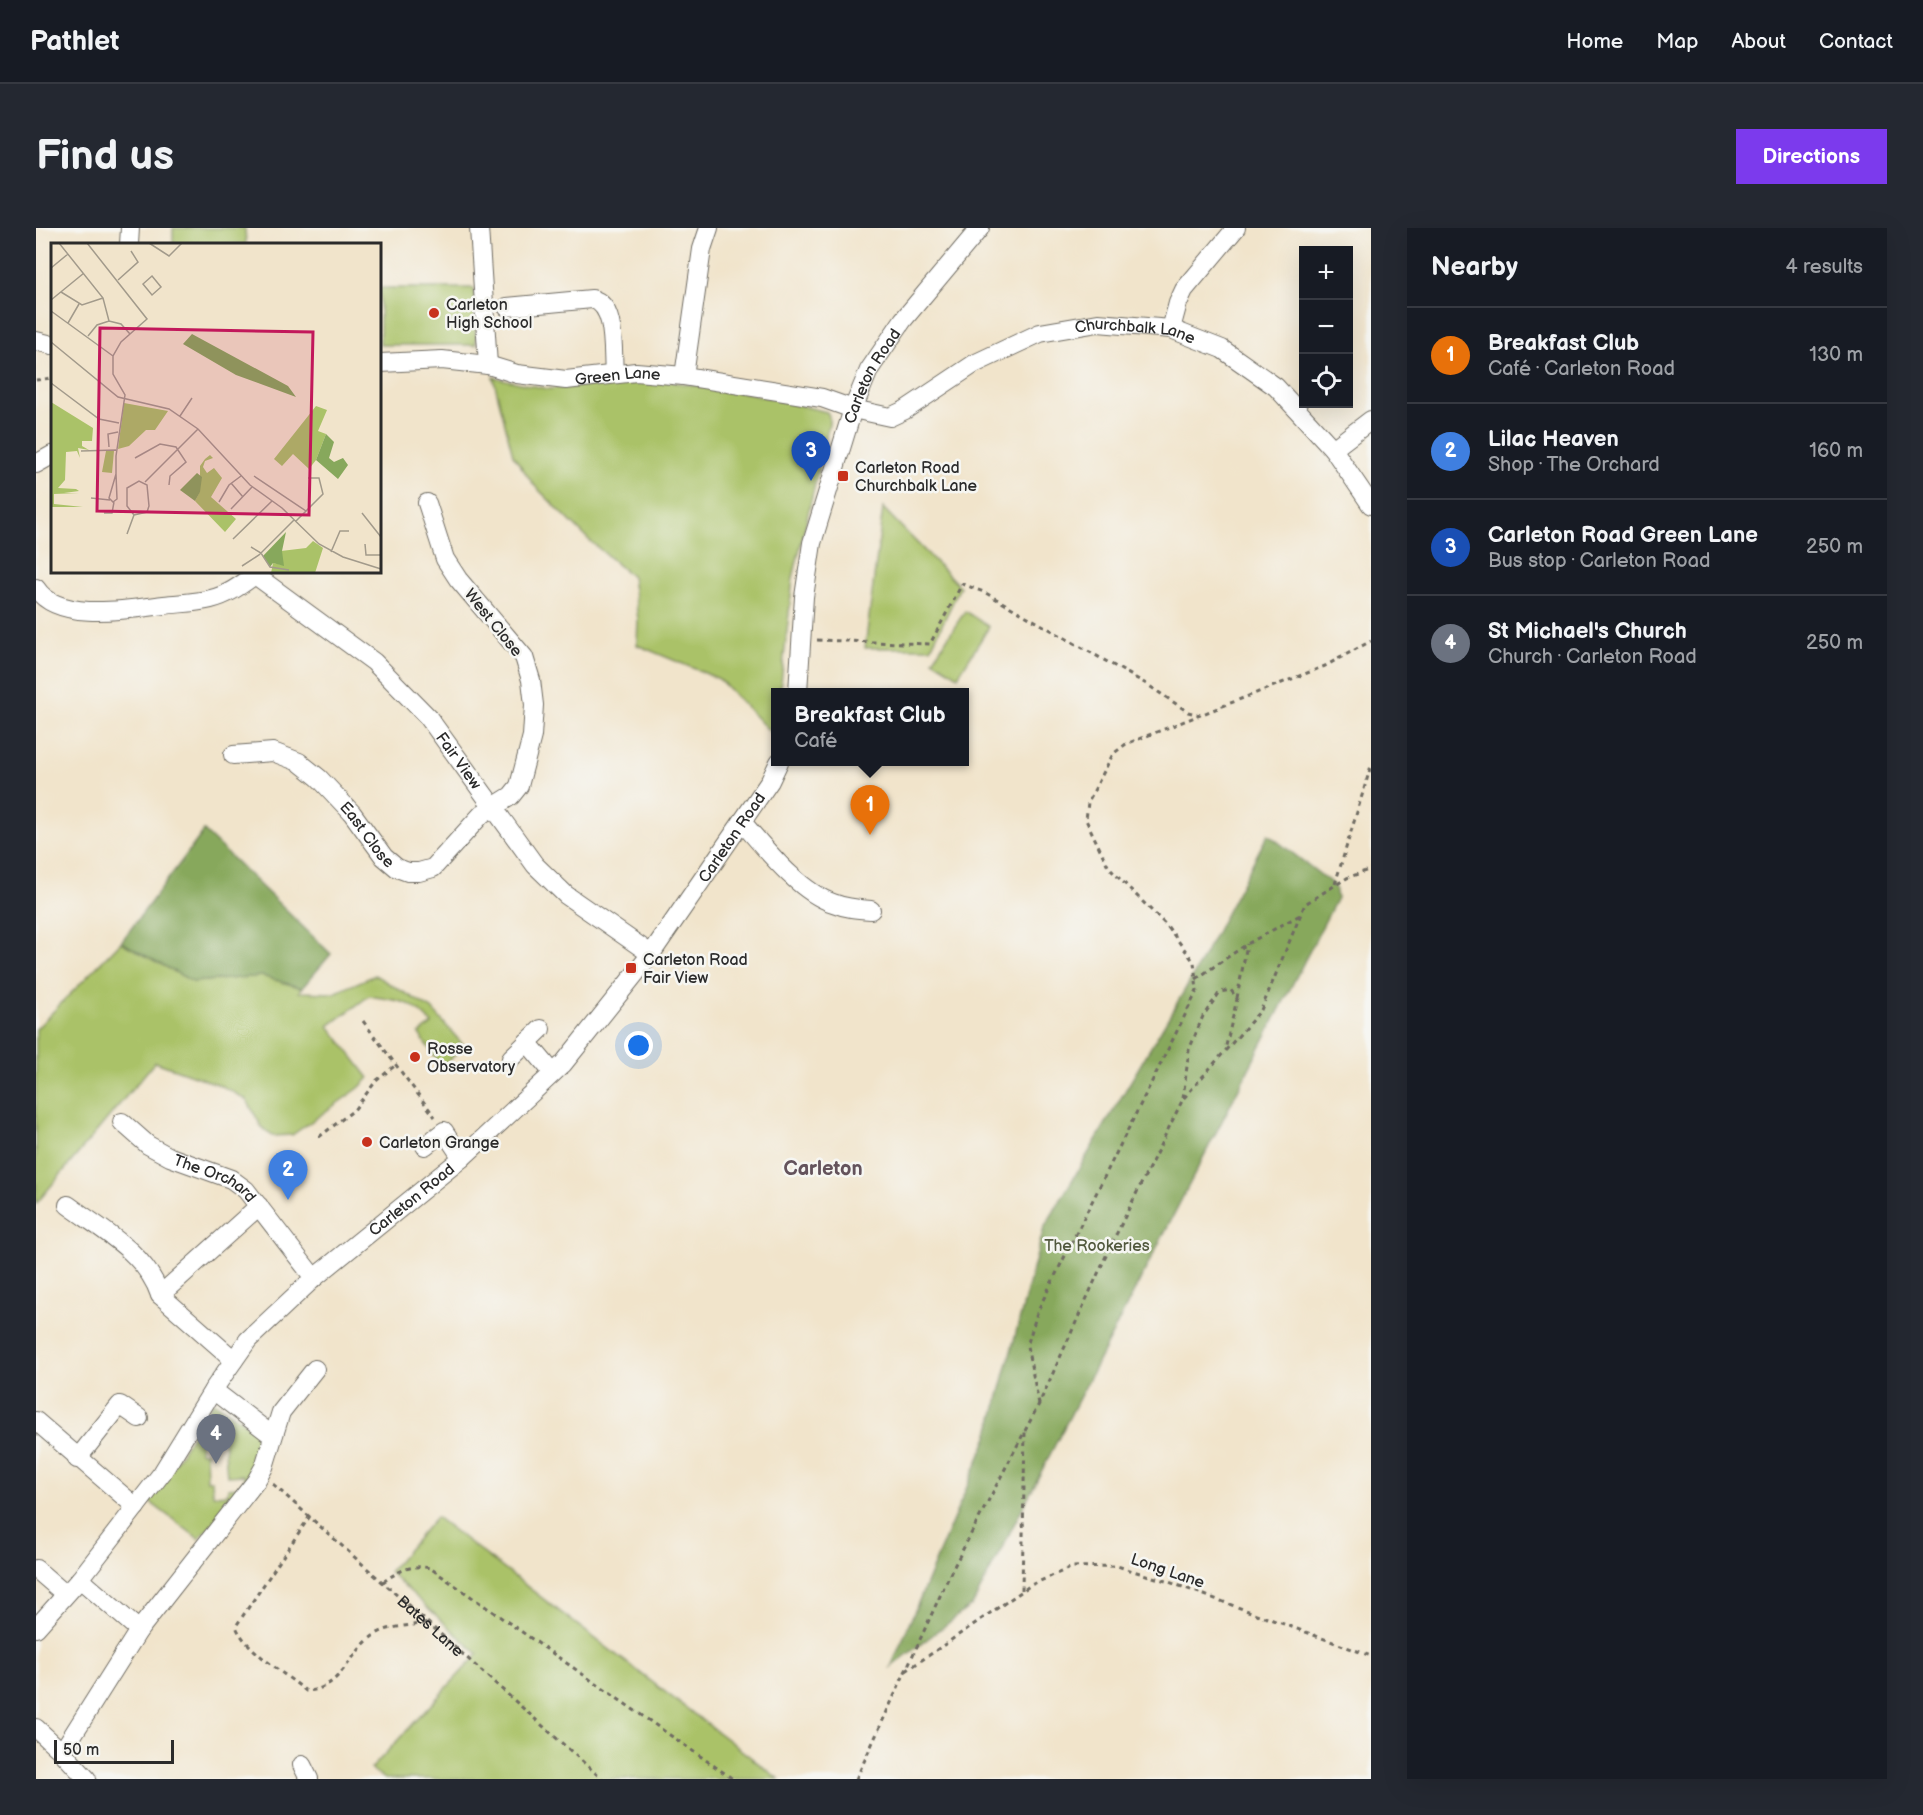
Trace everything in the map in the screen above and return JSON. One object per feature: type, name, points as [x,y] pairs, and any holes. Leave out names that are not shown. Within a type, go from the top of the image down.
[{"type":"street","points":[[129,243],[130,228]]},
{"type":"street","points":[[479,228],[488,365]]},
{"type":"street","points":[[684,376],[702,249],[709,228]]},
{"type":"street","name":"Carleton Road","points":[[798,688],[804,597],[812,543],[853,409],[869,370],[903,320],[980,228]]},
{"type":"street","points":[[1171,329],[1184,290],[1236,228]]},
{"type":"street","points":[[507,307],[592,299],[599,301],[604,305],[610,319],[614,374]]},
{"type":"street","name":"Churchbalk Lane","points":[[853,409],[890,417],[905,410],[974,364],[1040,333],[1098,322],[1171,329],[1222,350],[1276,387],[1333,449],[1371,505]]},
{"type":"street","points":[[36,341],[51,345]]},
{"type":"street","name":"Green Lane","points":[[381,363],[442,360],[488,365],[517,374],[566,380],[636,372],[684,376],[822,398],[853,409]]},
{"type":"street","points":[[1333,449],[1371,420]]},
{"type":"street","points":[[36,464],[51,456]]},
{"type":"street","name":"West Close","points":[[427,503],[445,559],[458,579],[524,657],[531,680],[534,705],[532,736],[519,786],[511,796],[495,807]]},
{"type":"street","name":"Fair View","points":[[36,588],[55,604],[80,610],[107,612],[210,600],[237,589],[255,573],[374,662],[428,717],[535,865],[566,896],[651,954]]},
{"type":"street","name":"East Close","points":[[233,755],[273,752],[299,762],[319,778],[352,813],[384,857],[397,868],[408,872],[433,868],[482,814],[495,807]]},
{"type":"street","name":"Carleton Road","points":[[36,1628],[80,1579],[162,1473],[213,1390],[248,1340],[314,1278],[462,1158],[563,1064],[651,954],[770,781],[777,766]]},
{"type":"street","points":[[742,822],[778,862],[816,894],[831,903],[849,908],[871,910]]},
{"type":"street","points":[[511,1058],[541,1029]]},
{"type":"street","points":[[527,1042],[553,1073]]},
{"type":"street","name":"The Orchard","points":[[122,1122],[148,1145],[170,1157],[231,1179],[246,1191],[314,1278]]},
{"type":"street","points":[[425,1146],[444,1131],[462,1158]]},
{"type":"street","points":[[68,1205],[126,1248],[147,1268],[160,1295],[234,1360]]},
{"type":"street","points":[[160,1295],[259,1206]]},
{"type":"street","points":[[62,1752],[139,1630],[256,1480],[264,1467],[281,1412],[315,1369]]},
{"type":"street","points":[[213,1390],[273,1436]]},
{"type":"street","points":[[77,1459],[120,1405],[139,1418]]},
{"type":"street","points":[[36,1421],[77,1459],[136,1507]]},
{"type":"street","points":[[36,1569],[65,1594]]},
{"type":"street","points":[[80,1579],[139,1630]]},
{"type":"street","points":[[36,1728],[87,1779]]},
{"type":"path","points":[[36,380],[51,378]]},
{"type":"path","points":[[814,640],[930,644],[962,584],[984,592],[1148,685],[1188,712],[1200,715]]},
{"type":"path","points":[[1039,1404],[1027,1346],[1038,1310],[1197,991],[1194,962],[1167,926],[1108,868],[1086,820],[1088,802],[1113,754],[1126,744],[1325,666],[1371,641]]},
{"type":"path","points":[[1335,886],[1371,766]]},
{"type":"path","points":[[856,1779],[951,1572],[1039,1404],[1110,1247],[1183,1099],[1261,1010],[1305,904],[1347,878],[1371,869]]},
{"type":"path","points":[[1196,980],[1247,944],[1301,914]]},
{"type":"path","points":[[1225,1050],[1247,944]]},
{"type":"path","points":[[1183,1099],[1189,1050],[1203,1016],[1220,992],[1231,990],[1237,999]]},
{"type":"path","points":[[363,1020],[444,1131]]},
{"type":"path","points":[[319,1137],[354,1110],[376,1081],[397,1064]]},
{"type":"path","points":[[1022,1591],[1025,1430]]},
{"type":"path","name":"Bates Lane","points":[[264,1467],[268,1478],[602,1779]]},
{"type":"path","points":[[310,1516],[236,1626],[248,1645],[306,1691],[314,1691],[334,1681],[364,1645],[382,1631],[429,1623]]},
{"type":"path","points":[[383,1582],[412,1566],[430,1568],[733,1779]]},
{"type":"path","name":"Long Lane","points":[[905,1671],[1031,1585],[1072,1567],[1118,1566],[1169,1582],[1371,1656]]},
{"type":"green space","points":[[173,228],[245,228],[246,243],[173,243]]},
{"type":"green space","points":[[381,288],[474,288],[476,345],[381,345]]},
{"type":"green space","points":[[493,377],[548,389],[658,380],[748,393],[827,412],[829,424],[793,578],[780,688],[771,688],[771,733],[719,679],[637,645],[638,619],[632,577],[589,540],[534,485],[513,455]]},
{"type":"green space","points":[[883,508],[960,587],[931,648],[865,648]]},
{"type":"green space","points":[[965,611],[989,627],[958,676],[933,660]]},
{"type":"green space","points":[[204,831],[331,954],[302,988],[262,976],[193,982],[121,942]]},
{"type":"green space","name":"The Rookeries","points":[[1268,834],[1335,886],[1337,898],[973,1604],[891,1667],[988,1437],[1044,1228],[1193,976]]},
{"type":"green space","points":[[121,942],[193,982],[262,976],[302,988],[299,992],[334,993],[375,975],[432,1009],[464,1046],[442,1067],[419,1034],[432,1024],[424,1016],[404,1002],[369,996],[329,1026],[369,1078],[359,1088],[292,1135],[272,1136],[261,1126],[247,1100],[220,1085],[155,1062],[36,1204],[36,1029]]},
{"type":"green space","points":[[213,1402],[260,1433],[260,1449],[250,1478],[231,1504],[199,1539],[150,1502]],"holes":[[[224,1438],[227,1476],[244,1475],[245,1483],[240,1483],[240,1487],[228,1488],[228,1494],[213,1495],[212,1480],[207,1480],[206,1452],[200,1452],[200,1439]]]},
{"type":"green space","points":[[436,1517],[779,1779],[385,1779],[371,1769],[478,1654],[389,1572]]},
{"type":"place","name":"Carleton High School","points":[[434,313]]},
{"type":"place","name":"Carleton Road Churchbalk Lane","points":[[843,476]]},
{"type":"place","name":"Carleton Road Green Lane","points":[[811,481]]},
{"type":"place","name":"Breakfast Club","points":[[870,835]]},
{"type":"place","name":"Carleton Road Fair View","points":[[631,968]]},
{"type":"place","name":"Rosse Observatory","points":[[415,1057]]},
{"type":"place","name":"Carleton Grange","points":[[367,1142]]},
{"type":"place","name":"Lilac Heaven","points":[[288,1200]]},
{"type":"place","name":"St Michael's Church","points":[[216,1464]]},
{"type":"district","name":"Carleton","points":[[823,1168]]}]
